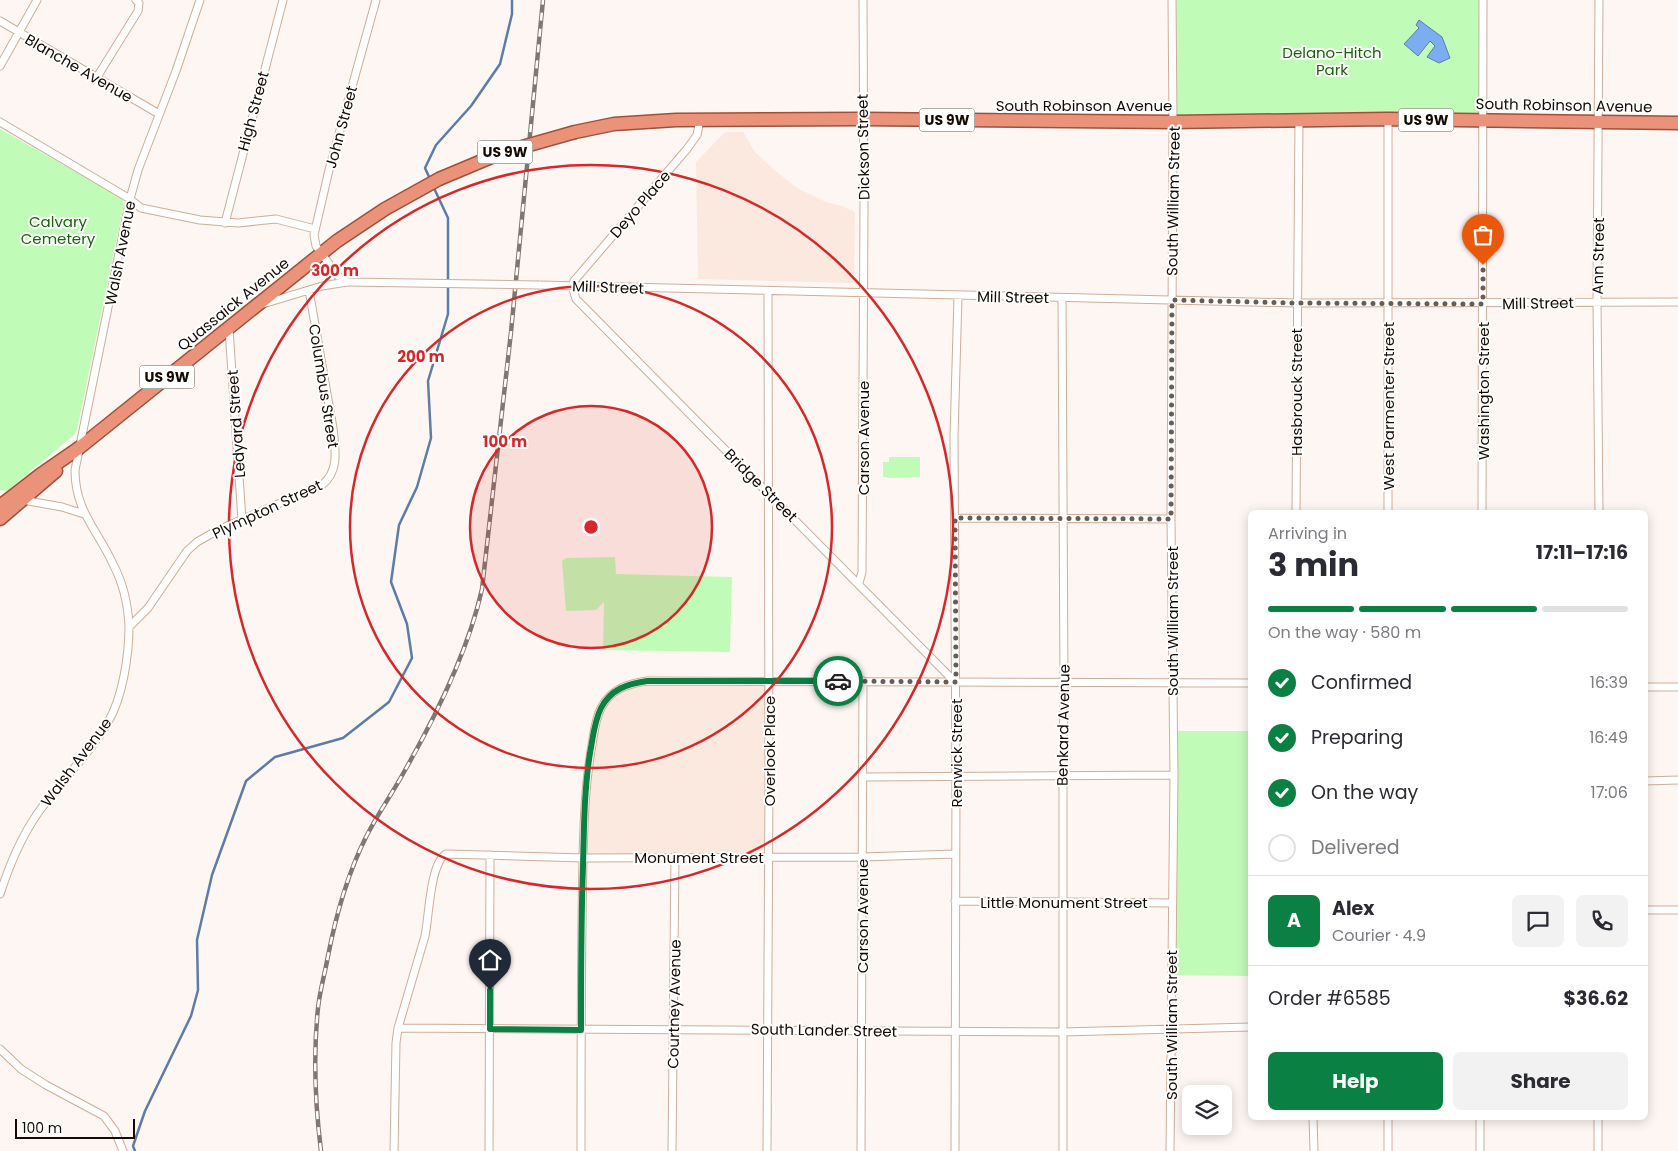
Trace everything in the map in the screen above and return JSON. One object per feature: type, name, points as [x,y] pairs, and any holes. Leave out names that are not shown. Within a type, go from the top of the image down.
[{"type":"highway","name":"South Robinson Avenue","points":[[439,179],[501,153],[575,132],[634,122],[863,119],[1174,122],[1388,119],[1678,122]]},
{"type":"highway","name":"Quassaick Avenue","points":[[5,502],[79,448],[355,228],[402,198],[439,179]]},
{"type":"highway","name":"Quassaick Avenue","points":[[23,500],[60,468],[79,448]]},
{"type":"highway","name":"US 9W","points":[[0,519],[23,500]]},
{"type":"street","points":[[0,66],[37,0]]},
{"type":"street","points":[[97,77],[138,11],[136,0]]},
{"type":"street","name":"Walsh Avenue","points":[[0,894],[13,857],[42,807],[108,721],[120,694],[129,627],[125,594],[120,578],[84,514],[79,501],[75,470],[130,199],[138,170],[176,71],[200,0]]},
{"type":"street","name":"High Street","points":[[224,223],[283,0]]},
{"type":"street","name":"John Street","points":[[321,254],[314,241],[315,228],[376,0]]},
{"type":"street","name":"Dickson Street","points":[[863,0],[864,293]]},
{"type":"street","name":"South William Street","points":[[1170,1151],[1174,775],[1171,519],[1174,122],[1172,0]]},
{"type":"street","name":"Washington Street","points":[[1482,510],[1483,0]]},
{"type":"street","name":"Ann Street","points":[[1599,0],[1597,302],[1599,510]]},
{"type":"street","name":"Blanche Avenue","points":[[0,22],[159,114]]},
{"type":"street","name":"West Parmenter Street","points":[[1388,119],[1388,510]]},
{"type":"street","name":"Deyo Place","points":[[572,286],[574,281],[609,239],[688,149],[697,135],[700,120]]},
{"type":"street","name":"Hasbrouck Street","points":[[1296,510],[1299,121]]},
{"type":"street","points":[[0,122],[130,199],[141,208],[224,223],[276,218],[315,228]]},
{"type":"street","points":[[321,254],[338,276],[348,282]]},
{"type":"street","points":[[255,306],[336,283],[348,282]]},
{"type":"street","name":"Mill Street","points":[[348,282],[1297,303],[1678,302]]},
{"type":"street","name":"Bridge Street","points":[[572,286],[576,299],[956,682]]},
{"type":"street","name":"Columbus Street","points":[[309,290],[334,435],[335,463],[328,480]]},
{"type":"street","name":"Overlook Place","points":[[767,1151],[768,291]]},
{"type":"street","name":"Carson Avenue","points":[[859,583],[862,572],[864,293]]},
{"type":"street","name":"Renwick Street","points":[[955,1151],[955,392],[958,296]]},
{"type":"street","name":"Benkard Avenue","points":[[1062,298],[1064,682],[1063,1151]]},
{"type":"street","name":"Ledyard Street","points":[[229,329],[242,520]]},
{"type":"street","name":"Plympton Street","points":[[129,627],[148,608],[187,551],[192,547],[218,530],[322,485],[328,480]]},
{"type":"street","points":[[23,500],[62,507],[84,514]]},
{"type":"street","points":[[955,518],[1171,519]]},
{"type":"street","points":[[581,1151],[583,858],[586,781],[596,722],[601,708],[615,692],[629,683],[647,681],[1248,683]]},
{"type":"street","name":"Carson Avenue","points":[[861,1151],[863,681]]},
{"type":"street","points":[[1648,687],[1678,687]]},
{"type":"street","points":[[864,777],[1174,775]]},
{"type":"street","points":[[1648,780],[1678,780]]},
{"type":"street","name":"Monument Street","points":[[398,1028],[428,922],[434,871],[439,860],[446,854],[583,858],[862,857],[955,854]]},
{"type":"street","points":[[489,1151],[490,855]]},
{"type":"street","name":"Courtney Avenue","points":[[672,1151],[675,857]]},
{"type":"street","name":"Little Monument Street","points":[[955,901],[1172,903]]},
{"type":"street","points":[[1648,910],[1678,910]]},
{"type":"street","name":"South Lander Street","points":[[398,1028],[1062,1032],[1248,1027]]},
{"type":"street","points":[[394,1151],[396,1043],[398,1028]]},
{"type":"street","points":[[0,1049],[29,1074],[46,1085],[104,1116],[115,1131],[123,1151]]},
{"type":"street","points":[[1313,1120],[1314,1151]]},
{"type":"street","points":[[1388,1120],[1388,1151]]},
{"type":"street","points":[[1480,1120],[1480,1151]]},
{"type":"street","points":[[1598,1120],[1598,1151]]},
{"type":"shaded area","points":[[725,132],[743,132],[755,152],[797,188],[826,202],[855,212],[854,283],[698,279],[696,162]]},
{"type":"shaded area","points":[[769,681],[768,857],[583,858],[584,810],[601,708],[629,683]]},
{"type":"green space","name":"Delano-Hitch Park","points":[[1174,0],[1482,0],[1481,120],[1173,122]]},
{"type":"green space","name":"Calvary Cemetery","points":[[0,129],[122,198],[124,204],[77,430],[74,435],[7,491],[0,490]]},
{"type":"green space","points":[[889,457],[920,457],[920,477],[883,477],[883,462],[889,462]]},
{"type":"green space","points":[[615,557],[616,574],[732,577],[730,652],[603,650],[604,602],[596,610],[566,611],[562,561],[566,558]]},
{"type":"green space","points":[[1173,731],[1248,731],[1248,976],[1171,975]]},
{"type":"water","points":[[1419,20],[1442,37],[1450,58],[1439,63],[1427,57],[1435,46],[1430,41],[1418,56],[1404,44],[1419,28],[1416,25]]},
{"type":"waterway","points":[[430,179],[425,168],[436,145],[471,106],[500,64],[512,14],[512,0]]},
{"type":"waterway","points":[[135,1151],[133,1146],[145,1111],[191,1016],[198,990],[197,940],[212,875],[246,781],[275,757],[343,738],[389,702],[412,658],[407,624],[391,582],[399,525],[417,487],[431,438],[428,381],[448,314],[448,218],[433,186]]},
{"type":"railway","points":[[321,1151],[315,1080],[316,1026],[320,995],[339,910],[353,866],[366,837],[416,751],[450,683],[460,660],[482,589],[511,332],[543,0]]},
{"type":"way so far","points":[[838,681],[956,682],[955,518],[1171,519],[1172,300],[1483,304],[1483,265]]},
{"type":"route","points":[[490,990],[490,1029],[581,1030],[582,905],[586,781],[596,722],[601,708],[609,697],[629,683],[647,681],[838,681]]}]
